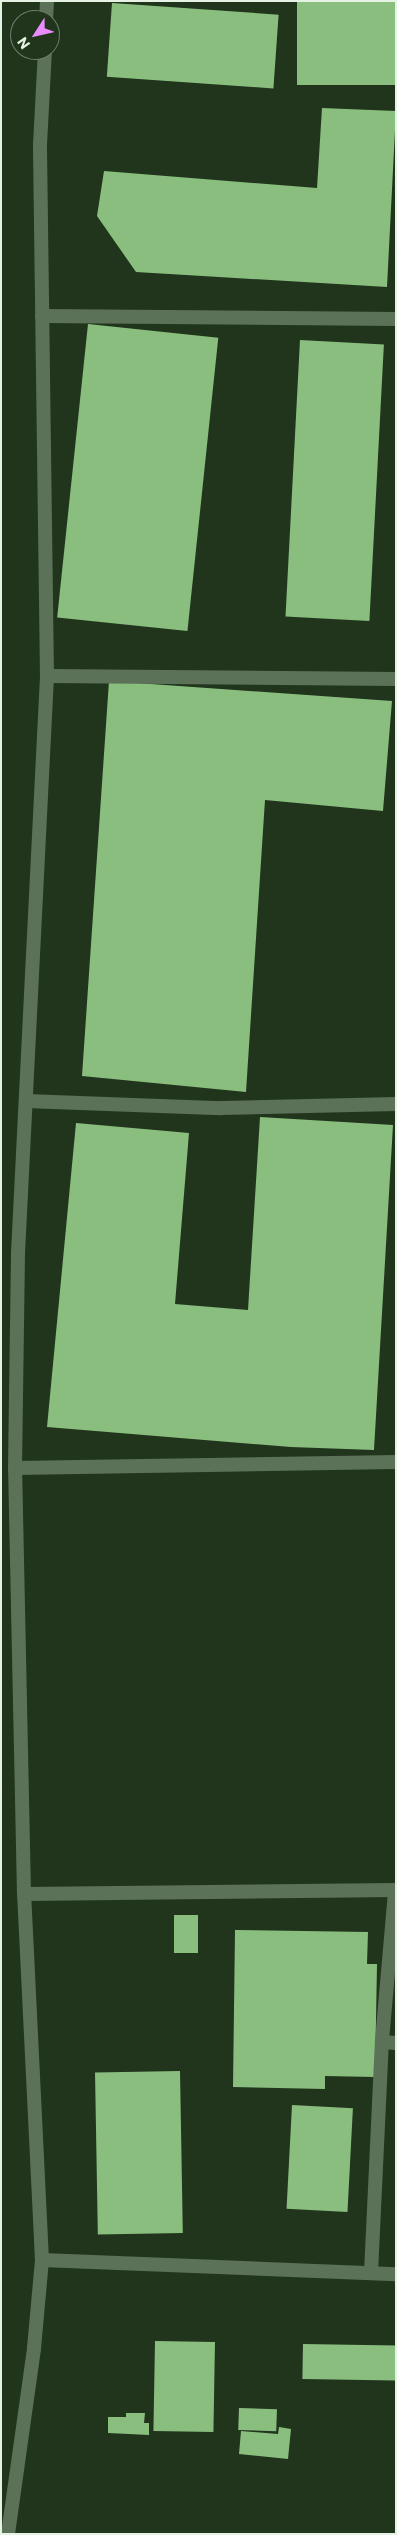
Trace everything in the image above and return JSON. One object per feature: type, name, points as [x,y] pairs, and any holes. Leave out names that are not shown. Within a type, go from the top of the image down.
[{"type":"street","points":[[8,2534],[34,2348],[42,2260],[24,1894],[15,1468],[18,1254],[47,676],[40,145],[44,60]]},
{"type":"street","points":[[42,316],[396,319]]},
{"type":"street","points":[[47,676],[396,679]]},
{"type":"street","points":[[26,1101],[221,1108],[396,1104]]},
{"type":"street","points":[[15,1468],[396,1462]]},
{"type":"street","points":[[24,1894],[396,1891],[389,2043],[371,2273]]},
{"type":"street","points":[[42,2260],[396,2274]]},
{"type":"building","points":[[297,1],[396,1],[396,85],[297,85]]},
{"type":"building","points":[[112,3],[279,15],[273,88],[107,77]]},
{"type":"building","points":[[322,108],[396,111],[387,287],[136,272],[97,216],[104,171],[317,188]]},
{"type":"building","points":[[88,324],[218,338],[187,631],[57,617]]},
{"type":"building","points":[[300,340],[384,344],[369,621],[286,617]]},
{"type":"building","points":[[109,681],[392,701],[383,811],[265,800],[246,1092],[82,1076]]},
{"type":"building","points":[[260,1117],[393,1125],[374,1450],[291,1447],[47,1427],[76,1123],[189,1133],[175,1304],[248,1310]]},
{"type":"building","points":[[174,1915],[198,1915],[198,1953],[174,1953]]},
{"type":"building","points":[[235,1930],[368,1932],[367,1964],[377,1964],[375,2077],[325,2076],[325,2089],[233,2087]]},
{"type":"building","points":[[180,2071],[183,2233],[98,2234],[95,2072]]},
{"type":"building","points":[[292,2105],[353,2108],[347,2212],[287,2209]]},
{"type":"building","points":[[155,2341],[215,2342],[213,2432],[153,2431]]},
{"type":"building","points":[[303,2344],[396,2346],[395,2381],[302,2379]]},
{"type":"building","points":[[239,2408],[277,2409],[276,2431],[238,2430]]},
{"type":"building","points":[[126,2413],[145,2413],[144,2423],[149,2423],[149,2435],[108,2433],[108,2417],[126,2417]]},
{"type":"building","points":[[279,2427],[291,2429],[288,2459],[239,2454],[241,2431],[278,2434]]}]
